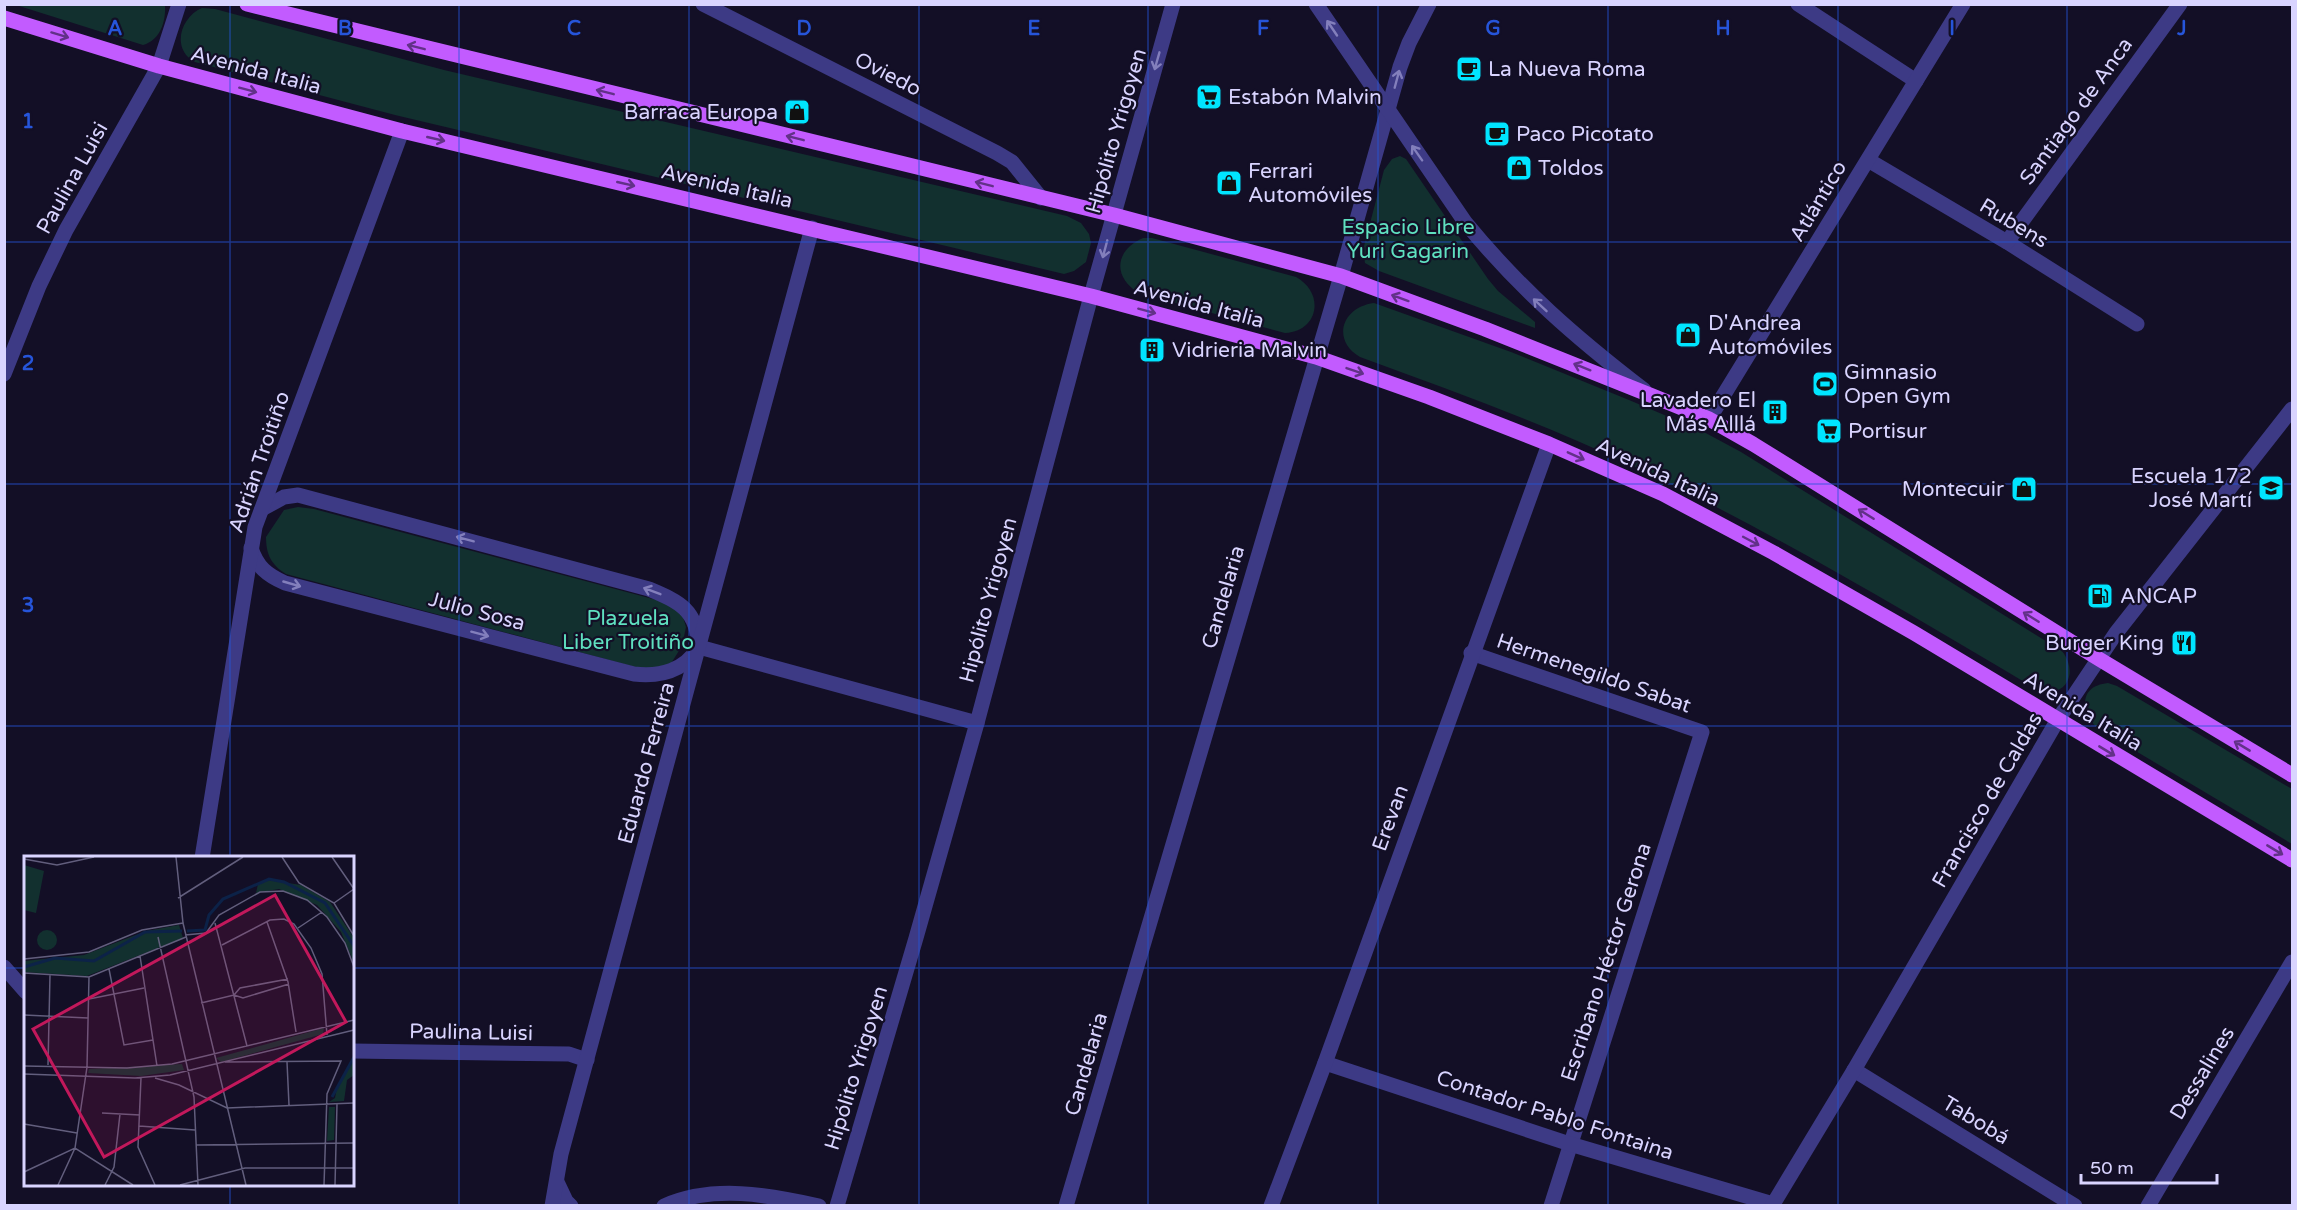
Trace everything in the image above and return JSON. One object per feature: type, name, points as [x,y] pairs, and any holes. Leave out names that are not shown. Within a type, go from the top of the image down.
[{"type":"main road","points":[[247,4],[1114,215],[1341,276],[1485,329],[1709,420],[1763,450],[2099,659],[2292,775]]},
{"type":"main road","name":"Avenida Italia","points":[[4,18],[159,66],[402,131],[1090,296],[1316,357],[1429,397],[1549,444],[1663,494],[1774,553],[1914,633],[2057,721],[2292,860]]},
{"type":"street","name":"Paulina Luisi","points":[[4,374],[39,286],[66,230],[159,66],[179,4]]},
{"type":"street","name":"Oviedo","points":[[703,4],[997,153],[1012,162],[1041,198]]},
{"type":"street","name":"Hipólito Yrigoyen","points":[[837,1206],[977,723],[1090,296],[1173,4]]},
{"type":"street","points":[[1316,4],[1465,222],[1489,252],[1559,323],[1650,395]]},
{"type":"street","name":"Candelaria","points":[[1066,1206],[1341,276],[1400,67],[1409,43],[1429,4]]},
{"type":"street","points":[[1798,4],[1916,81]]},
{"type":"street","name":"Atlántico","points":[[1709,420],[1963,4]]},
{"type":"street","name":"Santiago de Anca","points":[[2007,242],[2180,4]]},
{"type":"street","name":"Adrián Troitiño","points":[[202,856],[255,527],[402,131]]},
{"type":"street","name":"Rubens","points":[[1868,160],[2007,242],[2137,324]]},
{"type":"street","name":"Eduardo Ferreira","points":[[552,1206],[561,1154],[812,228]]},
{"type":"street","name":"Francisco de Caldas","points":[[1773,1205],[2057,721],[2130,614],[2292,409]]},
{"type":"street","name":"Erevan","points":[[1271,1206],[1549,444]]},
{"type":"street","points":[[261,509],[284,497],[298,495],[648,589],[682,607],[691,616],[697,627],[699,647],[977,723]]},
{"type":"street","name":"Julio Sosa","points":[[251,548],[256,562],[263,571],[285,583],[634,674],[649,676],[666,674],[684,665],[699,647]]},
{"type":"street","name":"Hermenegildo Sabat","points":[[1472,654],[1702,732]]},
{"type":"street","name":"Escribano Héctor Gerona","points":[[1551,1206],[1702,732]]},
{"type":"street","name":"Dessalines","points":[[2148,1206],[2292,962]]},
{"type":"street","points":[[4,966],[24,990]]},
{"type":"street","name":"Paulina Luisi","points":[[354,1052],[569,1054],[587,1060]]},
{"type":"street","name":"Contador Pablo Fontaina","points":[[1325,1063],[1570,1144],[1773,1205]]},
{"type":"street","name":"Tabobá","points":[[1854,1070],[2075,1206]]},
{"type":"street","points":[[556,1182],[571,1206]]},
{"type":"street","points":[[664,1206],[702,1193],[774,1196],[819,1206]]},
{"type":"green space","points":[[16,5],[165,5],[165,11],[158,35],[143,45]]},
{"type":"green space","points":[[202,8],[215,9],[444,70],[1067,216],[1081,223],[1089,234],[1091,243],[1086,262],[1074,271],[1064,274],[395,115],[195,62],[183,50],[181,34],[188,19]]},
{"type":"green space","name":"Espacio Libre Yuri Gagarin","points":[[1400,156],[1406,159],[1488,279],[1498,291],[1535,322],[1535,328],[1379,271],[1365,263],[1363,250],[1384,170],[1392,159]]},
{"type":"green space","points":[[1143,238],[1152,238],[1296,277],[1311,292],[1314,310],[1311,319],[1296,331],[1285,333],[1139,293],[1124,279],[1120,264],[1127,249]]},
{"type":"green space","points":[[1374,303],[1511,352],[1702,431],[1741,452],[2062,651],[2069,668],[2067,682],[2056,691],[2038,690],[1836,572],[1682,489],[1496,407],[1360,357],[1345,342],[1344,325],[1354,311]]},
{"type":"green space","name":"Plazuela Liber Troitiño","points":[[298,507],[314,509],[668,603],[682,614],[686,627],[682,646],[670,665],[654,672],[286,574],[270,558],[266,537],[284,510]]},
{"type":"green space","points":[[2108,683],[2117,686],[2292,789],[2292,844],[2097,728],[2087,714],[2085,700],[2092,689]]},
{"type":"place","name":"La Nueva Roma","points":[[1469,69]]},
{"type":"place","name":"Estabón Malvin","points":[[1209,97]]},
{"type":"place","name":"Barraca Europa","points":[[797,112]]},
{"type":"place","name":"Paco Picotato","points":[[1497,134]]},
{"type":"place","name":"Toldos","points":[[1519,168]]},
{"type":"place","name":"Ferrari Automóviles","points":[[1229,183]]},
{"type":"place","name":"D'Andrea Automóviles","points":[[1688,335]]},
{"type":"place","name":"Vidrieria Malvin","points":[[1152,350]]},
{"type":"place","name":"Gimnasio Open Gym","points":[[1825,384]]},
{"type":"place","name":"Lavadero El Más Alllá","points":[[1775,412]]},
{"type":"place","name":"Portisur","points":[[1829,431]]},
{"type":"place","name":"Escuela 172 José Martí","points":[[2271,488]]},
{"type":"place","name":"Montecuir","points":[[2024,489]]},
{"type":"place","name":"ANCAP","points":[[2100,596]]},
{"type":"place","name":"Burger King","points":[[2184,643]]}]
